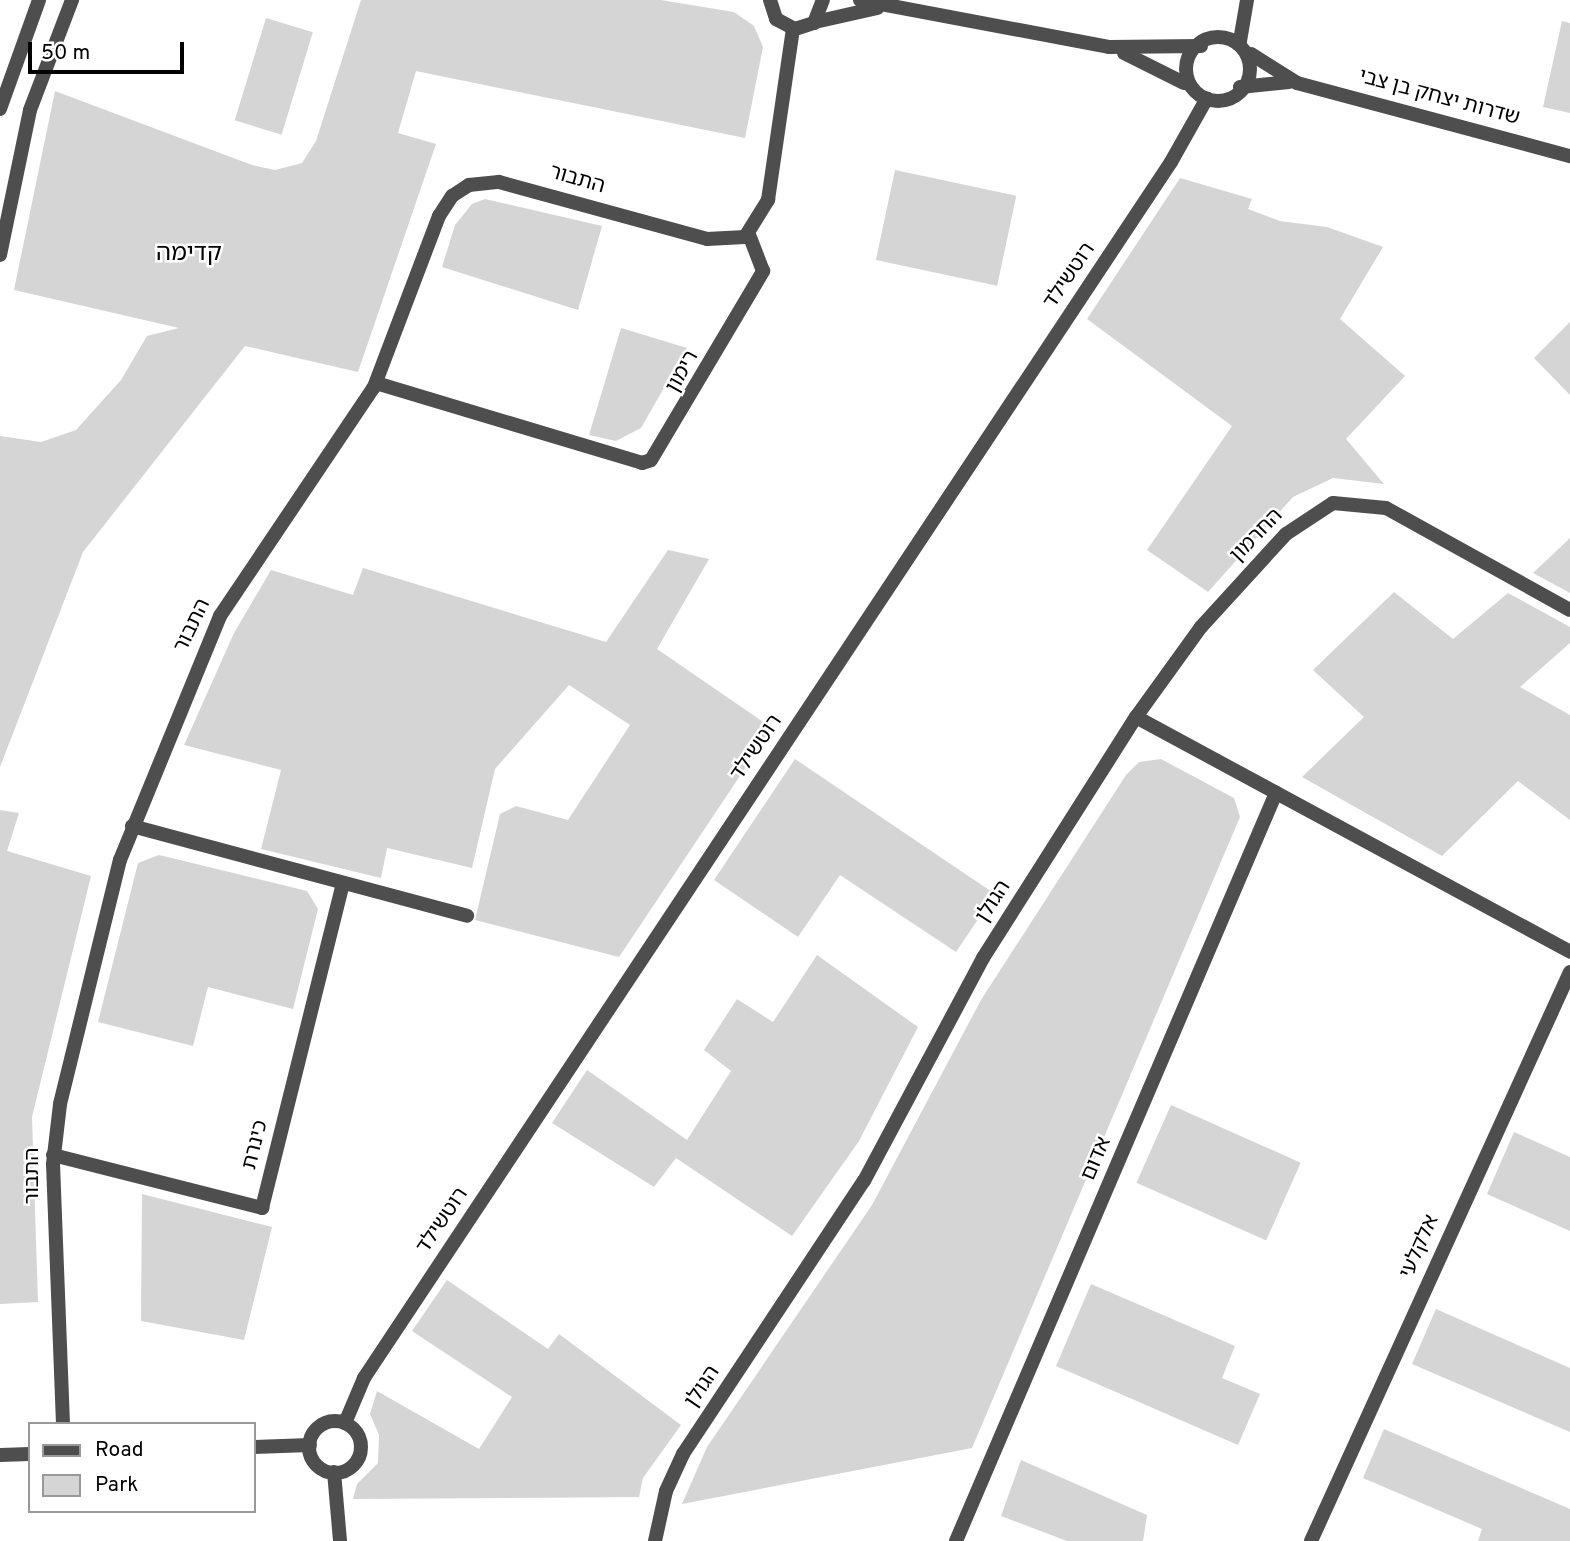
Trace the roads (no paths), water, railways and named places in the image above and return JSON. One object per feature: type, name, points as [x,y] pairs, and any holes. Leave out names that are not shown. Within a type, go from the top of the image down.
[{"type":"street","points":[[0,109],[39,0]]},
{"type":"street","points":[[0,255],[34,98],[72,0]]},
{"type":"street","points":[[756,0],[793,29]]},
{"type":"street","points":[[771,0],[774,16]]},
{"type":"street","points":[[814,23],[823,0]]},
{"type":"street","points":[[860,0],[888,8],[1109,47],[1201,46],[1240,41]]},
{"type":"street","points":[[1109,47],[1184,83],[1207,98],[1239,88],[1253,67],[1251,54],[1240,41],[1247,0]]},
{"type":"street","points":[[793,29],[888,8]]},
{"type":"street","points":[[749,234],[768,200],[793,29]]},
{"type":"street","points":[[1184,83],[1184,65],[1201,46]]},
{"type":"street","name":"שדרות יצחק בן צבי","points":[[1251,54],[1297,83],[1570,156]]},
{"type":"street","name":"שדרות יצחק בן צבי","points":[[1239,88],[1297,83]]},
{"type":"street","name":"רוטשילד","points":[[345,1423],[365,1378],[1171,162],[1207,98]]},
{"type":"street","name":"התבור","points":[[63,1422],[53,1155],[74,1045],[132,826],[231,596],[376,383],[439,216],[469,185],[510,183],[719,241],[749,234]]},
{"type":"street","name":"רימון","points":[[376,383],[642,463],[652,460],[763,271],[749,234]]},
{"type":"street","name":"החרמון","points":[[1136,717],[1201,627],[1286,534],[1333,503],[1386,508],[1570,610]]},
{"type":"street","points":[[1136,717],[1570,952]]},
{"type":"street","name":"הגולן","points":[[655,1541],[666,1491],[683,1454],[864,1181],[979,966],[1136,717]]},
{"type":"street","name":"אדום","points":[[956,1541],[1276,793]]},
{"type":"street","points":[[132,826],[467,916]]},
{"type":"street","name":"כינרת","points":[[53,1155],[262,1208],[342,883]]},
{"type":"street","name":"אלקלעי","points":[[1311,1541],[1570,972]]},
{"type":"street","points":[[345,1423],[359,1437],[360,1453],[352,1466],[334,1472],[318,1466],[310,1445],[322,1425],[345,1423]]},
{"type":"street","points":[[256,1447],[310,1445]]},
{"type":"street","points":[[0,1455],[28,1454]]},
{"type":"street","points":[[334,1472],[340,1541]]},
{"type":"district","name":"קדימה","points":[[189,255]]}]
